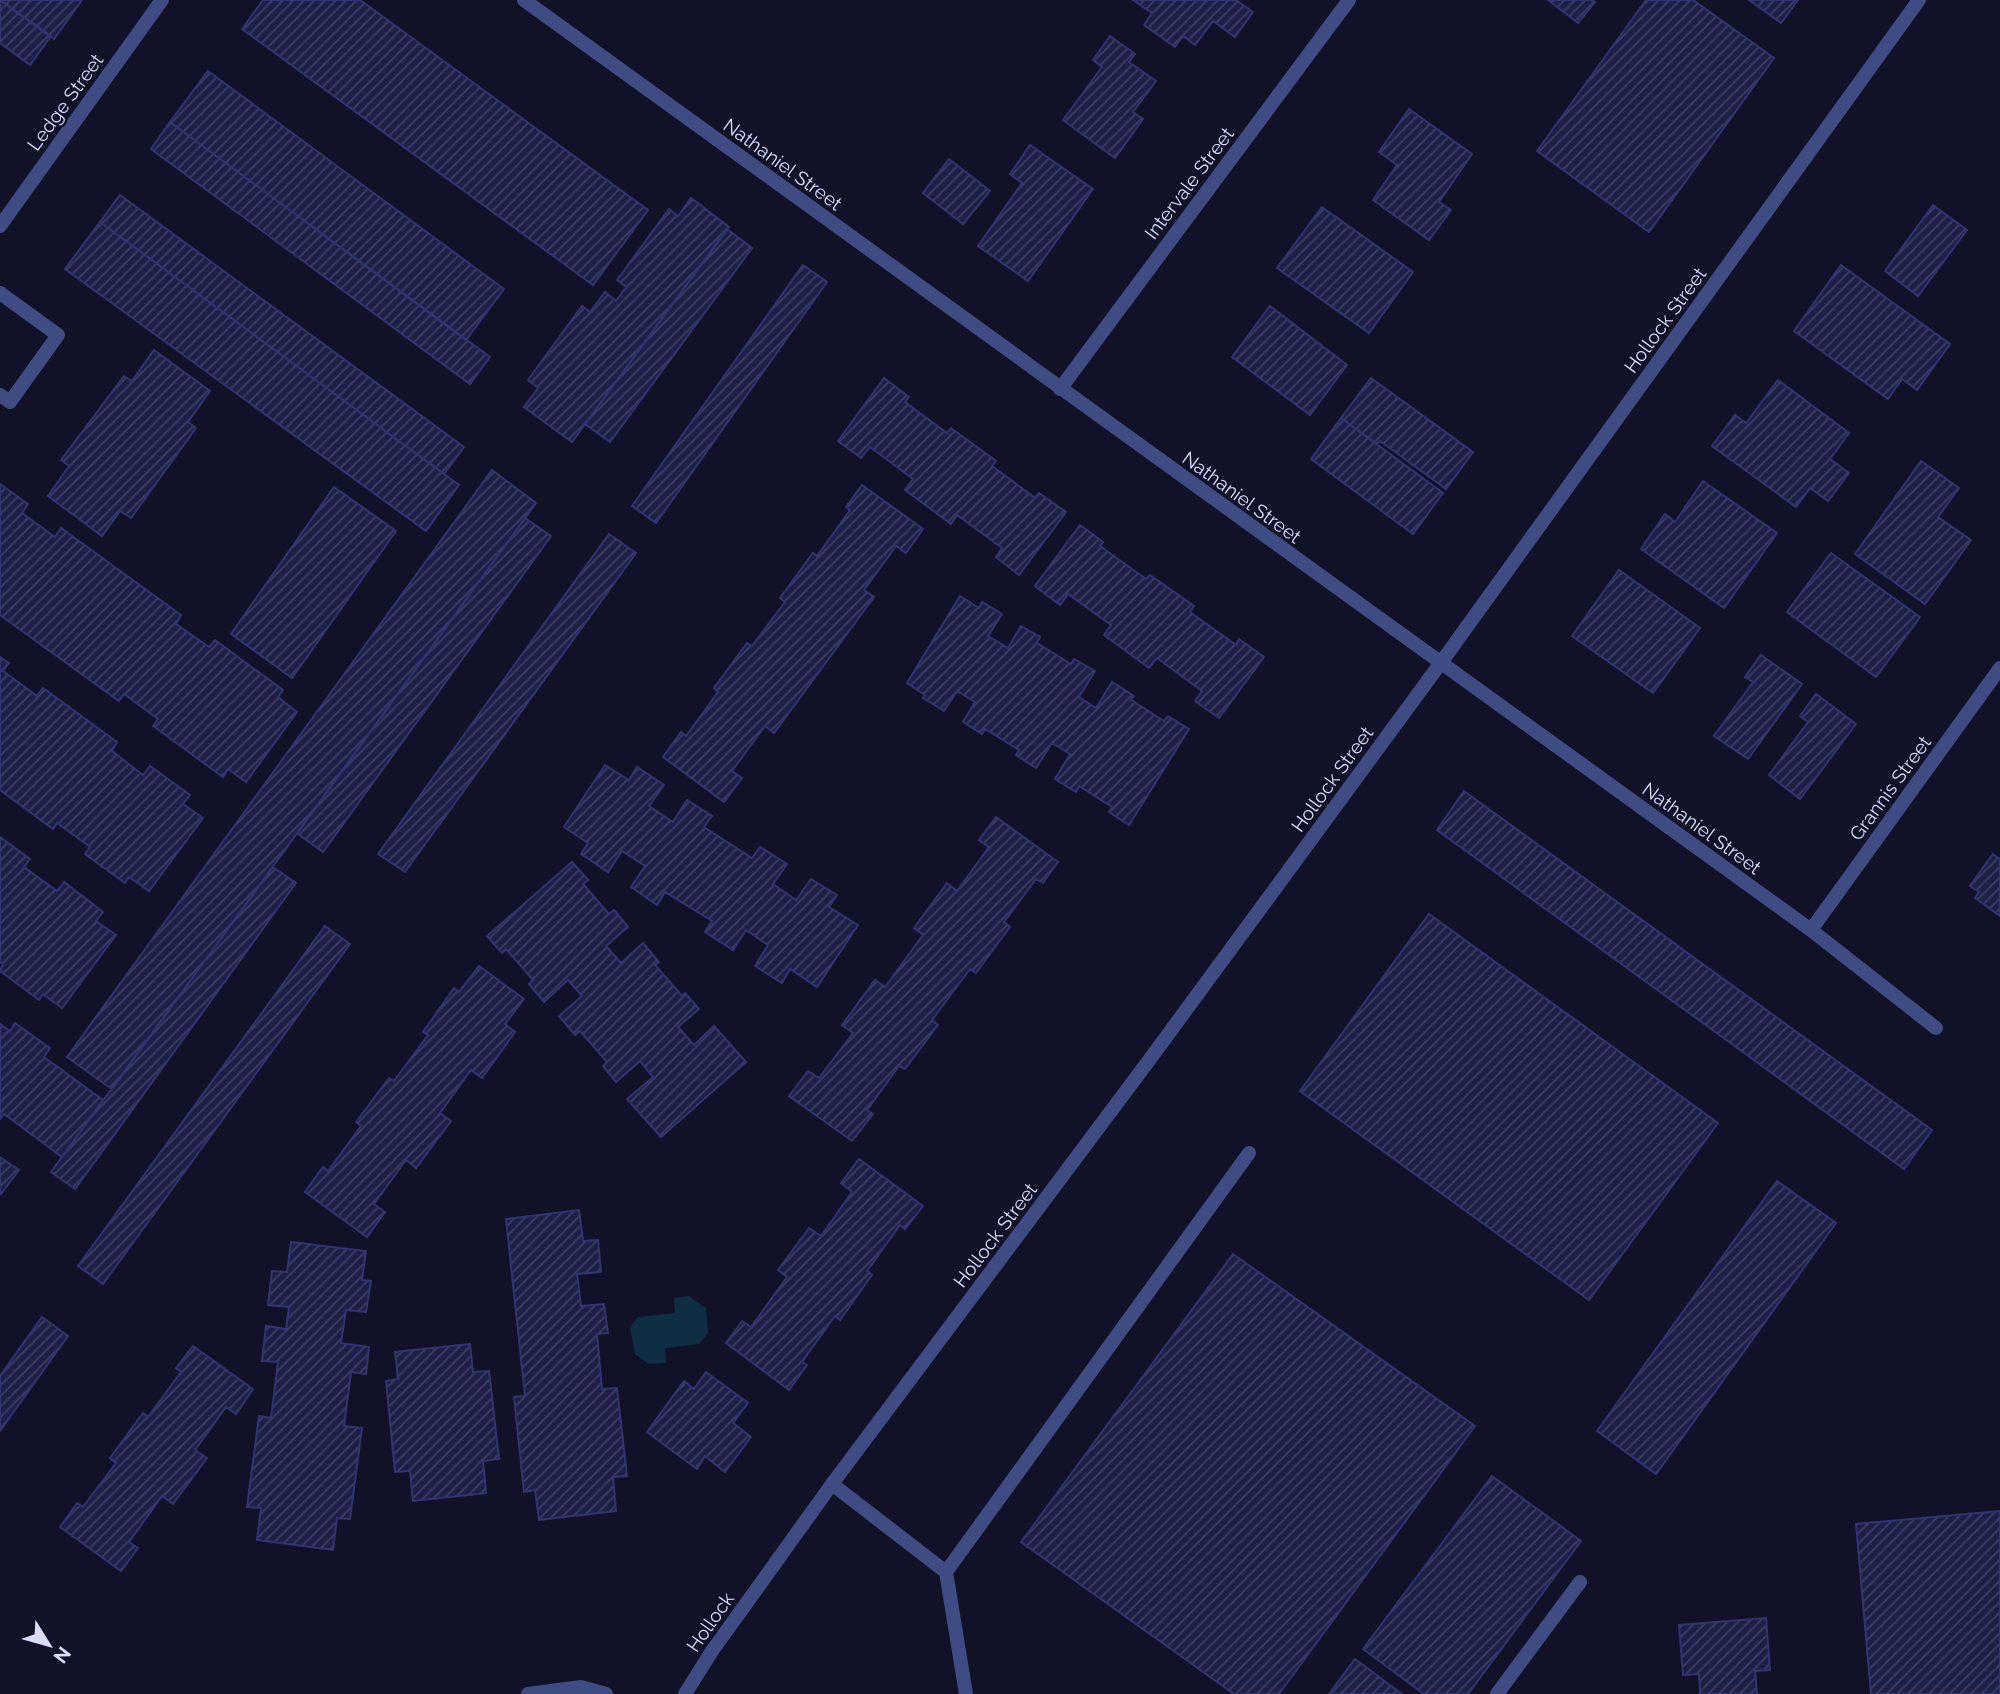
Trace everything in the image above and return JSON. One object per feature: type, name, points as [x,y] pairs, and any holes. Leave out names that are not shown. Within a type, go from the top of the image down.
[{"type":"street","name":"Ledge Street","points":[[0,226],[162,0]]},
{"type":"street","name":"Nathaniel Street","points":[[524,0],[1811,930],[1936,1028]]},
{"type":"street","name":"Intervale Street","points":[[1060,388],[1349,0]]},
{"type":"street","name":"Hollock Street","points":[[768,1574],[1440,664],[1919,0]]},
{"type":"street","points":[[0,293],[58,335],[10,402],[0,395]]},
{"type":"street","name":"Grannis Street","points":[[1811,930],[2000,668]]},
{"type":"street","points":[[946,1572],[1249,1153]]},
{"type":"street","points":[[832,1484],[946,1572],[966,1694]]},
{"type":"street","name":"Hollock","points":[[685,1694],[712,1651],[768,1574]]},
{"type":"street","points":[[1497,1694],[1580,1582]]},
{"type":"street","points":[[528,1694],[581,1687],[606,1694]]},
{"type":"water","points":[[689,1296],[706,1308],[708,1333],[699,1344],[665,1348],[666,1363],[649,1364],[635,1354],[630,1327],[638,1317],[675,1313],[674,1298]]},
{"type":"building","points":[[0,0],[51,36],[30,65],[0,43]]},
{"type":"building","points":[[0,0],[82,0],[54,39]]},
{"type":"building","points":[[263,0],[360,0],[648,210],[593,285],[242,29]]},
{"type":"building","points":[[1133,0],[1236,0],[1253,12],[1235,37],[1213,21],[1195,45],[1183,36],[1175,47],[1144,25],[1152,13]]},
{"type":"building","points":[[1548,0],[1592,0],[1595,2],[1578,23]]},
{"type":"building","points":[[1646,0],[1693,0],[1774,58],[1649,232],[1537,151]]},
{"type":"building","points":[[1749,0],[1798,0],[1781,23]]},
{"type":"building","points":[[1110,36],[1135,54],[1129,62],[1156,81],[1133,112],[1143,119],[1115,158],[1063,120],[1102,67],[1093,60]]},
{"type":"building","points":[[208,71],[504,289],[466,340],[170,122]]},
{"type":"building","points":[[1409,109],[1472,154],[1439,202],[1451,210],[1429,240],[1373,200],[1397,165],[1379,152]]},
{"type":"building","points":[[170,122],[490,357],[470,384],[151,149]]},
{"type":"building","points":[[1030,145],[1093,189],[1028,281],[978,246],[1022,183],[1010,174]]},
{"type":"building","points":[[949,159],[990,191],[963,224],[923,193]]},
{"type":"building","points":[[120,195],[464,447],[444,474],[100,222]]},
{"type":"building","points":[[691,198],[729,227],[572,442],[524,407],[538,388],[528,380],[582,306],[590,312],[605,292],[616,301],[626,287],[617,280],[669,209],[678,216]]},
{"type":"building","points":[[1933,205],[1967,230],[1918,296],[1885,271]]},
{"type":"building","points":[[1322,207],[1413,272],[1369,333],[1277,268]]},
{"type":"building","points":[[100,222],[459,485],[426,531],[65,269]]},
{"type":"building","points":[[727,229],[752,248],[610,442],[585,424]]},
{"type":"building","points":[[803,265],[827,282],[656,523],[632,506]]},
{"type":"building","points":[[1841,265],[1950,344],[1917,390],[1902,379],[1888,399],[1794,331]]},
{"type":"building","points":[[1270,306],[1347,365],[1310,415],[1232,357]]},
{"type":"building","points":[[154,350],[210,391],[188,422],[196,428],[131,518],[120,511],[102,536],[48,496],[69,466],[61,460],[124,376],[132,381]]},
{"type":"building","points":[[884,378],[909,397],[905,402],[947,433],[951,428],[996,461],[992,466],[1035,498],[1039,493],[1066,512],[1019,575],[996,557],[1002,548],[957,515],[951,524],[905,490],[913,479],[870,447],[861,458],[838,441]]},
{"type":"building","points":[[1371,378],[1473,452],[1446,489],[1380,441],[1377,444],[1341,418]]},
{"type":"building","points":[[1778,380],[1849,433],[1830,459],[1849,473],[1828,501],[1810,488],[1796,507],[1712,446],[1735,415],[1746,423]]},
{"type":"building","points":[[1341,418],[1443,493],[1413,534],[1311,459]]},
{"type":"building","points":[[1921,461],[1959,488],[1938,517],[1971,540],[1925,604],[1855,554]]},
{"type":"building","points":[[492,470],[536,503],[112,1089],[67,1057]]},
{"type":"building","points":[[1703,481],[1777,533],[1724,608],[1641,549],[1665,514],[1675,522]]},
{"type":"building","points":[[0,484],[28,504],[22,513],[55,537],[61,528],[181,615],[176,624],[209,647],[215,640],[283,690],[278,697],[297,712],[246,782],[228,769],[223,777],[153,726],[158,719],[124,694],[119,701],[0,615]]},
{"type":"building","points":[[862,485],[923,529],[906,553],[896,546],[864,590],[874,597],[774,733],[765,726],[732,771],[742,778],[724,802],[663,757],[681,732],[686,736],[718,692],[714,688],[747,643],[752,646],[785,602],[780,598],[813,553],[817,556],[850,510],[846,507]]},
{"type":"building","points":[[334,487],[396,531],[292,678],[231,634]]},
{"type":"building","points":[[525,518],[551,536],[323,852],[297,833]]},
{"type":"building","points":[[1080,525],[1103,542],[1100,546],[1146,579],[1150,575],[1194,606],[1190,612],[1236,645],[1239,639],[1264,657],[1219,718],[1195,701],[1202,691],[1157,658],[1149,668],[1104,635],[1111,625],[1068,594],[1060,605],[1035,586]]},
{"type":"building","points":[[609,534],[636,553],[405,872],[378,854]]},
{"type":"building","points":[[1831,553],[1920,617],[1876,677],[1787,612]]},
{"type":"building","points":[[1619,570],[1700,628],[1653,693],[1572,636]]},
{"type":"building","points":[[960,596],[979,608],[982,602],[1002,614],[988,636],[1008,648],[1021,626],[1040,637],[1037,643],[1071,664],[1074,659],[1095,671],[1079,697],[1096,708],[1112,682],[1134,696],[1131,700],[1164,721],[1168,716],[1189,729],[1129,825],[1109,812],[1112,807],[1079,786],[1076,792],[1055,779],[1070,754],[1052,743],[1036,768],[1016,755],[1019,750],[985,729],[982,734],[963,722],[975,702],[957,691],[944,711],[923,698],[925,695],[907,683]]},
{"type":"building","points":[[1761,655],[1802,684],[1748,759],[1714,736],[1753,682],[1745,677]]},
{"type":"building","points":[[0,657],[9,663],[3,671],[37,696],[43,688],[117,742],[112,751],[143,775],[150,766],[190,795],[183,804],[203,818],[149,891],[129,877],[125,883],[85,854],[90,847],[57,823],[53,829],[0,790]]},
{"type":"building","points":[[1816,694],[1856,724],[1800,799],[1769,775],[1808,722],[1800,716]]},
{"type":"building","points":[[605,765],[629,780],[637,767],[664,785],[649,806],[673,822],[687,800],[712,816],[704,827],[752,858],[760,847],[787,864],[773,884],[796,900],[811,879],[837,895],[829,907],[858,925],[817,987],[790,969],[782,983],[755,966],[768,945],[746,930],[733,950],[705,932],[712,921],[665,892],[657,905],[631,887],[645,866],[622,851],[608,872],[581,854],[588,843],[564,827]]},
{"type":"building","points":[[1464,791],[1932,1130],[1904,1169],[1437,830]]},
{"type":"building","points":[[996,817],[1058,862],[1043,883],[1036,879],[1004,922],[1010,927],[976,973],[970,969],[932,1020],[938,1025],[905,1069],[899,1066],[867,1110],[873,1114],[852,1141],[789,1096],[808,1071],[819,1078],[853,1033],[842,1025],[875,980],[885,987],[923,935],[914,928],[947,883],[957,891],[989,847],[979,840]]},
{"type":"building","points":[[0,837],[30,859],[24,867],[57,891],[64,882],[103,912],[96,921],[116,935],[62,1008],[43,994],[39,1000],[0,971],[3,964],[0,962]]},
{"type":"building","points":[[1993,854],[2000,859],[2000,916],[1975,898],[1979,892],[1970,886]]},
{"type":"building","points":[[572,862],[588,880],[583,884],[609,914],[614,910],[628,927],[606,946],[621,963],[643,943],[659,962],[655,965],[682,996],[685,993],[699,1009],[678,1027],[694,1045],[714,1026],[746,1062],[661,1137],[627,1099],[653,1077],[640,1061],[616,1082],[603,1066],[607,1062],[580,1031],[575,1035],[559,1016],[582,996],[568,980],[544,1002],[529,984],[533,980],[506,949],[502,953],[487,936]]},
{"type":"building","points":[[273,867],[296,883],[75,1189],[51,1172]]},
{"type":"building","points":[[1429,914],[1718,1123],[1589,1300],[1300,1091]]},
{"type":"building","points":[[325,926],[350,944],[103,1284],[78,1266]]},
{"type":"building","points":[[479,966],[524,999],[505,1024],[515,1032],[482,1078],[471,1070],[440,1113],[451,1121],[416,1168],[406,1160],[374,1204],[385,1212],[367,1237],[305,1192],[323,1167],[328,1171],[361,1126],[356,1122],[389,1078],[394,1081],[428,1035],[423,1032],[454,988],[459,992]]},
{"type":"building","points":[[15,1023],[50,1048],[44,1057],[103,1100],[62,1157],[4,1114],[0,1119],[0,1024],[10,1031]]},
{"type":"building","points":[[0,1157],[19,1170],[1,1194],[0,1193]]},
{"type":"building","points":[[859,1159],[923,1206],[905,1229],[900,1225],[867,1271],[872,1275],[840,1320],[835,1316],[802,1362],[807,1365],[789,1390],[726,1343],[742,1321],[751,1327],[787,1277],[778,1270],[809,1228],[821,1236],[852,1192],[841,1183]]},
{"type":"building","points":[[1777,1181],[1836,1223],[1656,1474],[1597,1431]]},
{"type":"building","points":[[579,1210],[583,1241],[598,1240],[601,1272],[577,1274],[581,1306],[604,1304],[608,1333],[597,1334],[602,1389],[617,1388],[627,1476],[613,1477],[616,1511],[539,1520],[535,1490],[524,1492],[514,1397],[525,1396],[506,1219]]},
{"type":"building","points":[[291,1242],[366,1251],[362,1280],[371,1281],[366,1312],[346,1310],[341,1343],[369,1347],[366,1374],[351,1372],[344,1426],[362,1428],[350,1519],[337,1518],[333,1550],[257,1540],[261,1508],[247,1507],[259,1416],[271,1418],[278,1362],[262,1361],[266,1326],[286,1329],[289,1307],[268,1305],[272,1271],[287,1272]]},
{"type":"building","points":[[1233,1254],[1475,1426],[1279,1694],[1234,1694],[1021,1542]]},
{"type":"building","points":[[42,1317],[68,1336],[0,1431],[0,1376]]},
{"type":"building","points":[[470,1344],[473,1372],[489,1371],[499,1459],[483,1461],[486,1493],[413,1501],[410,1471],[395,1472],[386,1381],[398,1379],[395,1352]]},
{"type":"building","points":[[193,1346],[253,1389],[236,1414],[226,1407],[195,1450],[207,1458],[173,1504],[162,1496],[129,1542],[138,1548],[121,1571],[60,1527],[77,1503],[83,1507],[116,1463],[110,1458],[143,1413],[148,1417],[181,1372],[176,1368]]},
{"type":"building","points":[[706,1372],[748,1403],[733,1423],[751,1437],[725,1472],[705,1456],[697,1469],[647,1432],[684,1381],[694,1389]]},
{"type":"building","points":[[1492,1476],[1581,1541],[1468,1694],[1424,1694],[1363,1649]]},
{"type":"building","points":[[2000,1511],[2000,1694],[1871,1694],[1856,1524]]},
{"type":"building","points":[[1766,1618],[1770,1670],[1755,1671],[1757,1694],[1700,1694],[1699,1674],[1683,1675],[1679,1625]]},
{"type":"building","points":[[1355,1659],[1402,1694],[1329,1694]]}]
